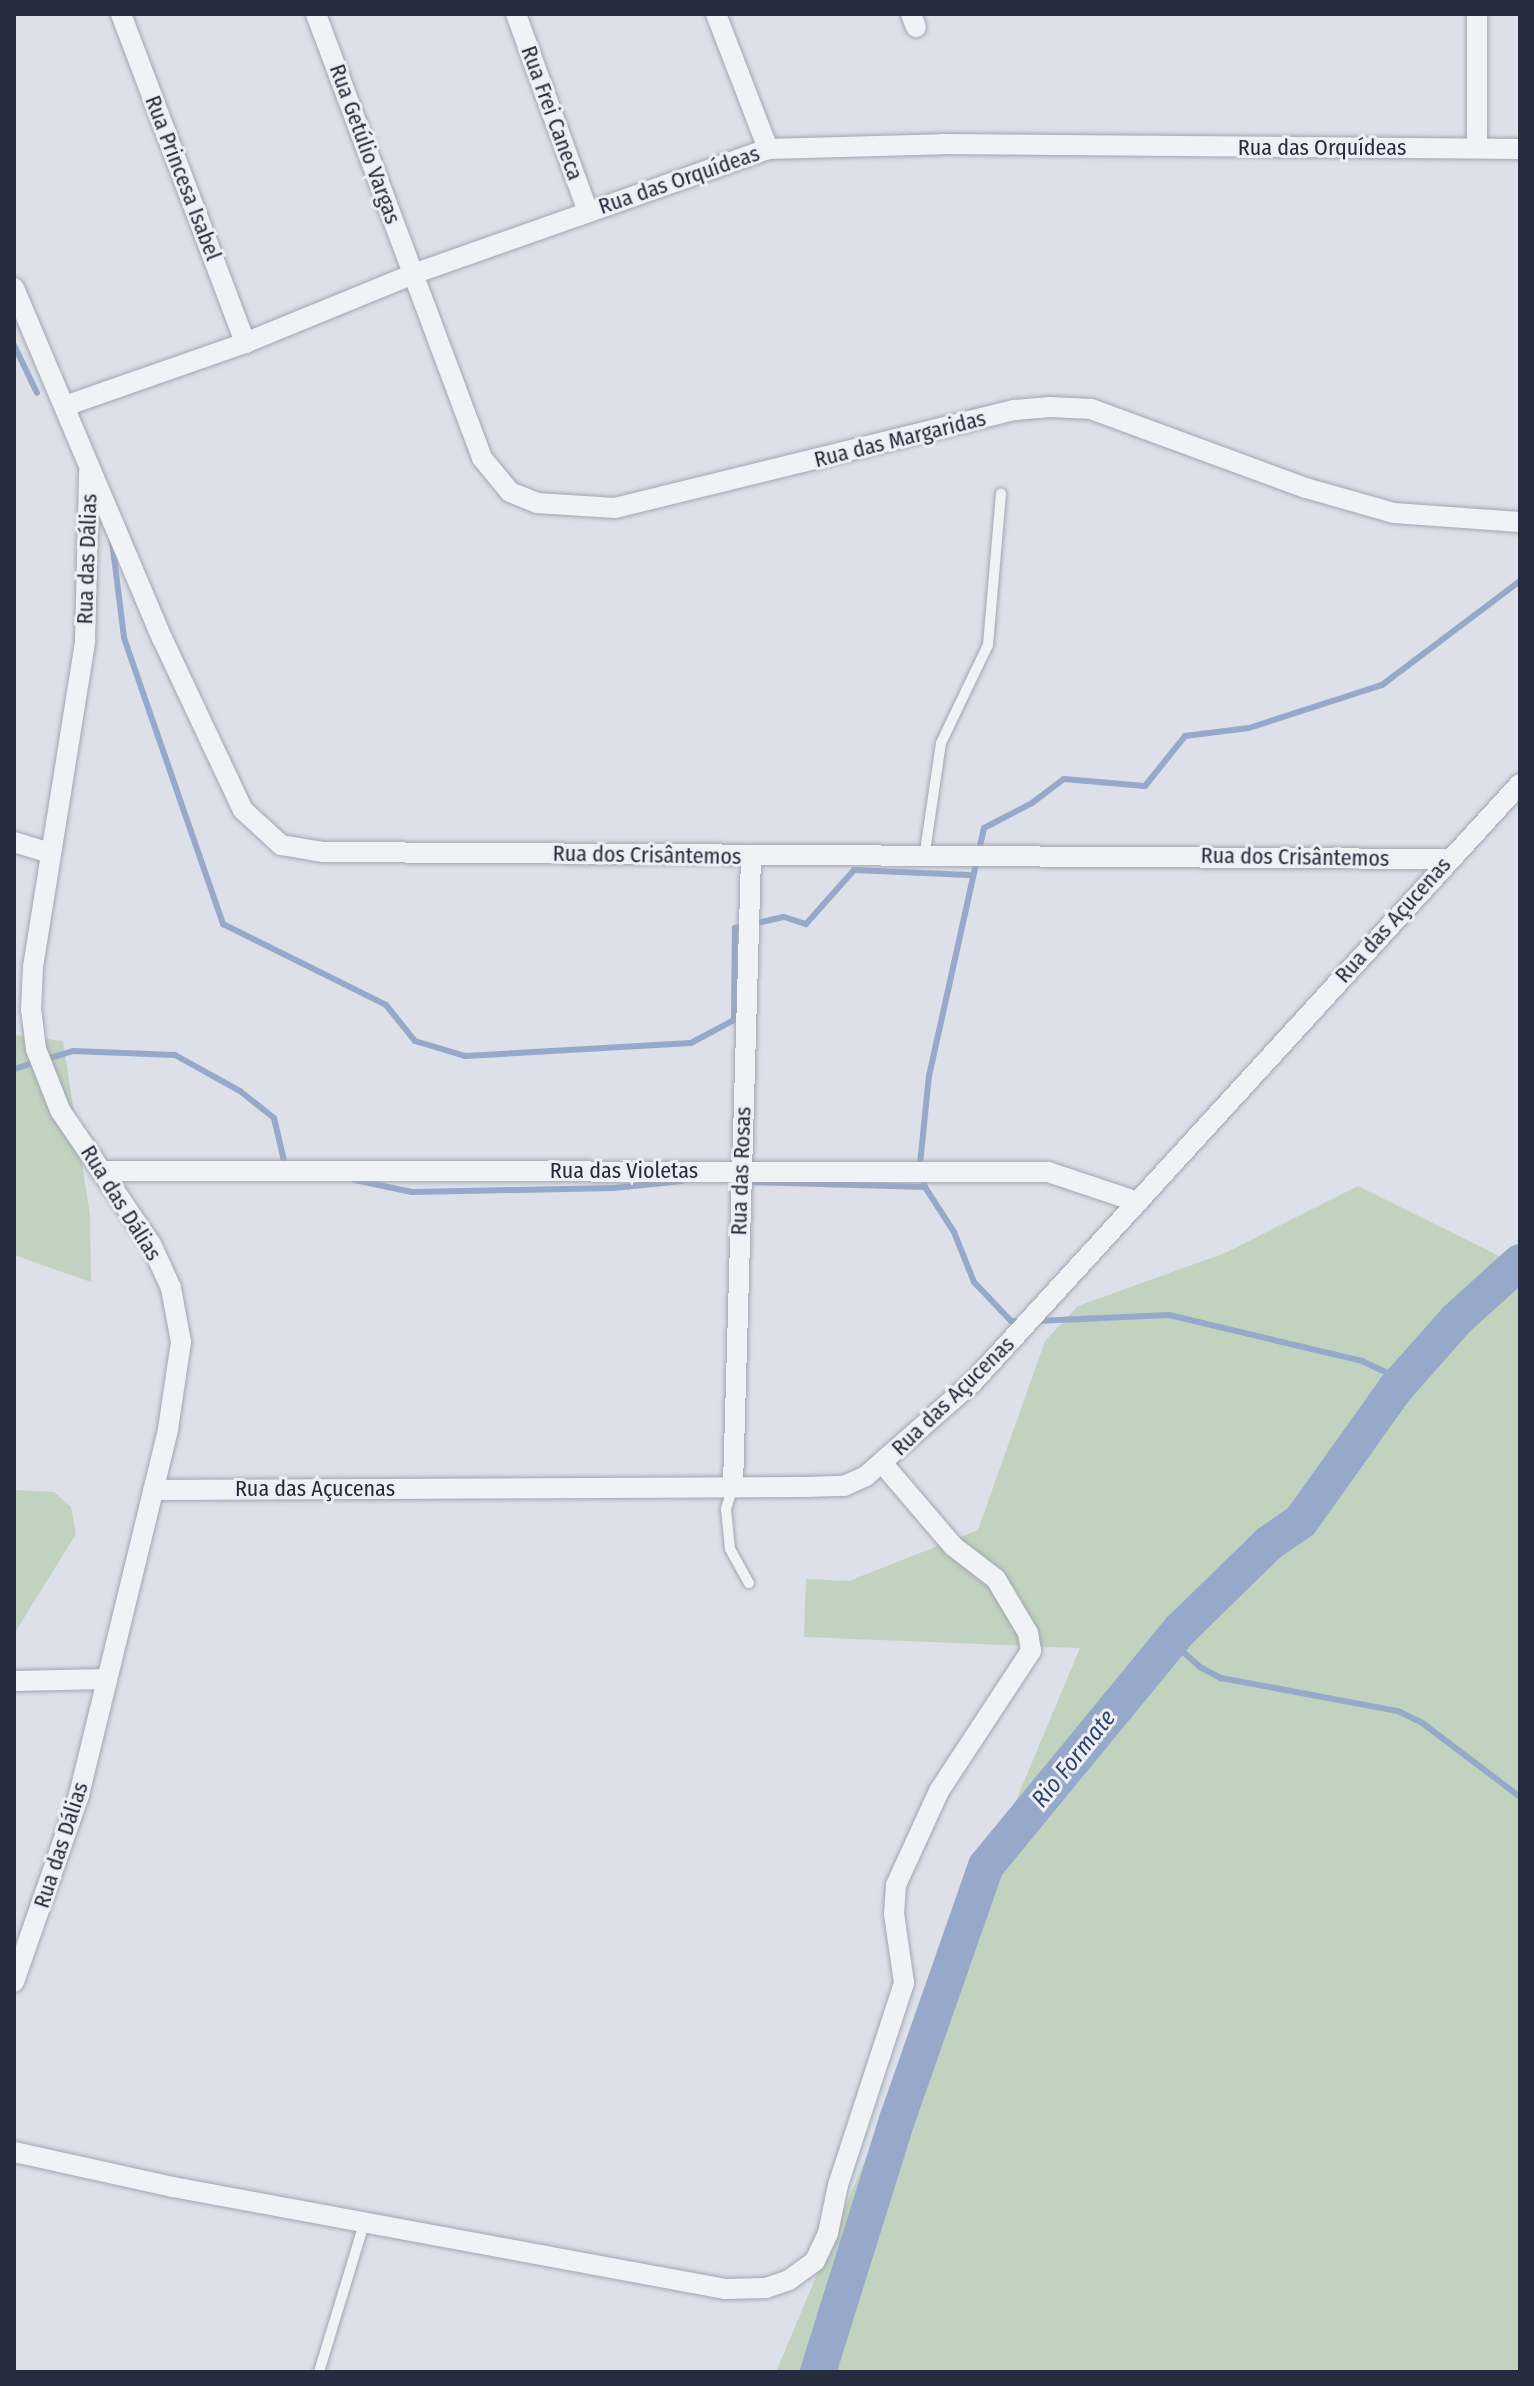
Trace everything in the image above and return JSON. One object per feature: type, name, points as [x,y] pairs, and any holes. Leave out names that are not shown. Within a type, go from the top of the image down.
[{"type":"street","name":"Rua Princesa Isabel","points":[[121,14],[245,343]]},
{"type":"street","name":"Rua Getúlio Vargas","points":[[316,14],[413,274]]},
{"type":"street","name":"Rua Frei Caneca","points":[[516,14],[588,212]]},
{"type":"street","points":[[716,14],[768,149]]},
{"type":"street","points":[[1477,14],[1477,147]]},
{"type":"street","name":"Rua das Orquídeas","points":[[68,412],[413,274],[768,149],[942,144],[1520,149]]},
{"type":"street","name":"Rua das Margaridas","points":[[413,274],[482,458],[510,492],[537,503],[615,508],[1015,410],[1050,407],[1091,409],[1306,488],[1394,513],[1520,522]]},
{"type":"street","name":"Rua dos Crisântemos","points":[[14,288],[162,638],[243,810],[281,845],[323,852],[1447,859]]},
{"type":"street","name":"Rua das Dálias","points":[[14,1982],[79,1795],[178,1375],[178,1314],[151,1244],[105,1171],[60,1110],[36,1049],[33,967],[85,641],[89,462]]},
{"type":"street","name":"Rua das Açucenas","points":[[153,1490],[844,1486],[883,1464],[972,1383],[1447,859],[1520,784]]},
{"type":"street","points":[[14,842],[50,853]]},
{"type":"street","name":"Rua das Rosas","points":[[733,1486],[751,856]]},
{"type":"street","name":"Rua das Violetas","points":[[105,1171],[1048,1172],[1138,1202]]},
{"type":"street","points":[[14,2152],[173,2187],[365,2220],[725,2289],[766,2288],[789,2280],[815,2261],[828,2233],[838,2185],[904,1983],[894,1914],[896,1885],[939,1791],[1031,1651],[1028,1633],[996,1579],[953,1546],[883,1464]]},
{"type":"street","points":[[14,1681],[107,1679]]},
{"type":"lane","points":[[924,858],[941,743],[988,645],[1001,494]]},
{"type":"lane","points":[[733,1486],[726,1509],[730,1549],[749,1583]]},
{"type":"lane","points":[[319,2372],[365,2220]]},
{"type":"green space","points":[[14,1035],[63,1041],[90,1215],[91,1282],[14,1255]]},
{"type":"green space","points":[[1358,1186],[1511,1262],[1520,1254],[1520,2372],[776,2372],[1080,1648],[804,1637],[806,1579],[849,1581],[978,1530],[1045,1341],[1078,1306],[1225,1253]]},
{"type":"green space","points":[[14,1490],[54,1492],[71,1507],[76,1534],[14,1634]]},
{"type":"waterway","points":[[14,345],[37,393]]},
{"type":"waterway","points":[[112,541],[124,638],[223,924],[386,1005],[415,1041],[465,1056],[691,1043],[734,1020],[735,928],[784,917],[806,924],[854,870],[969,875]]},
{"type":"waterway","points":[[1021,1321],[1011,1321],[974,1282],[954,1232],[925,1187],[920,1164],[929,1076],[984,828],[1032,803],[1064,779],[1145,786],[1185,736],[1249,728],[1382,685],[1520,581]]},
{"type":"waterway","points":[[14,1069],[73,1051],[175,1055],[240,1091],[274,1118],[285,1165]]},
{"type":"waterway","points":[[355,1180],[412,1192],[614,1188],[682,1181]]},
{"type":"waterway","points":[[753,1182],[925,1187]]},
{"type":"waterway","name":"Rio Formate","points":[[818,2372],[897,2120],[986,1866],[1181,1629],[1268,1544],[1301,1521],[1395,1389],[1456,1320],[1520,1262]]},
{"type":"waterway","points":[[1036,1321],[1169,1315],[1362,1361],[1403,1380]]},
{"type":"waterway","points":[[1171,1641],[1200,1667],[1221,1678],[1398,1711],[1421,1722],[1520,1797]]}]
